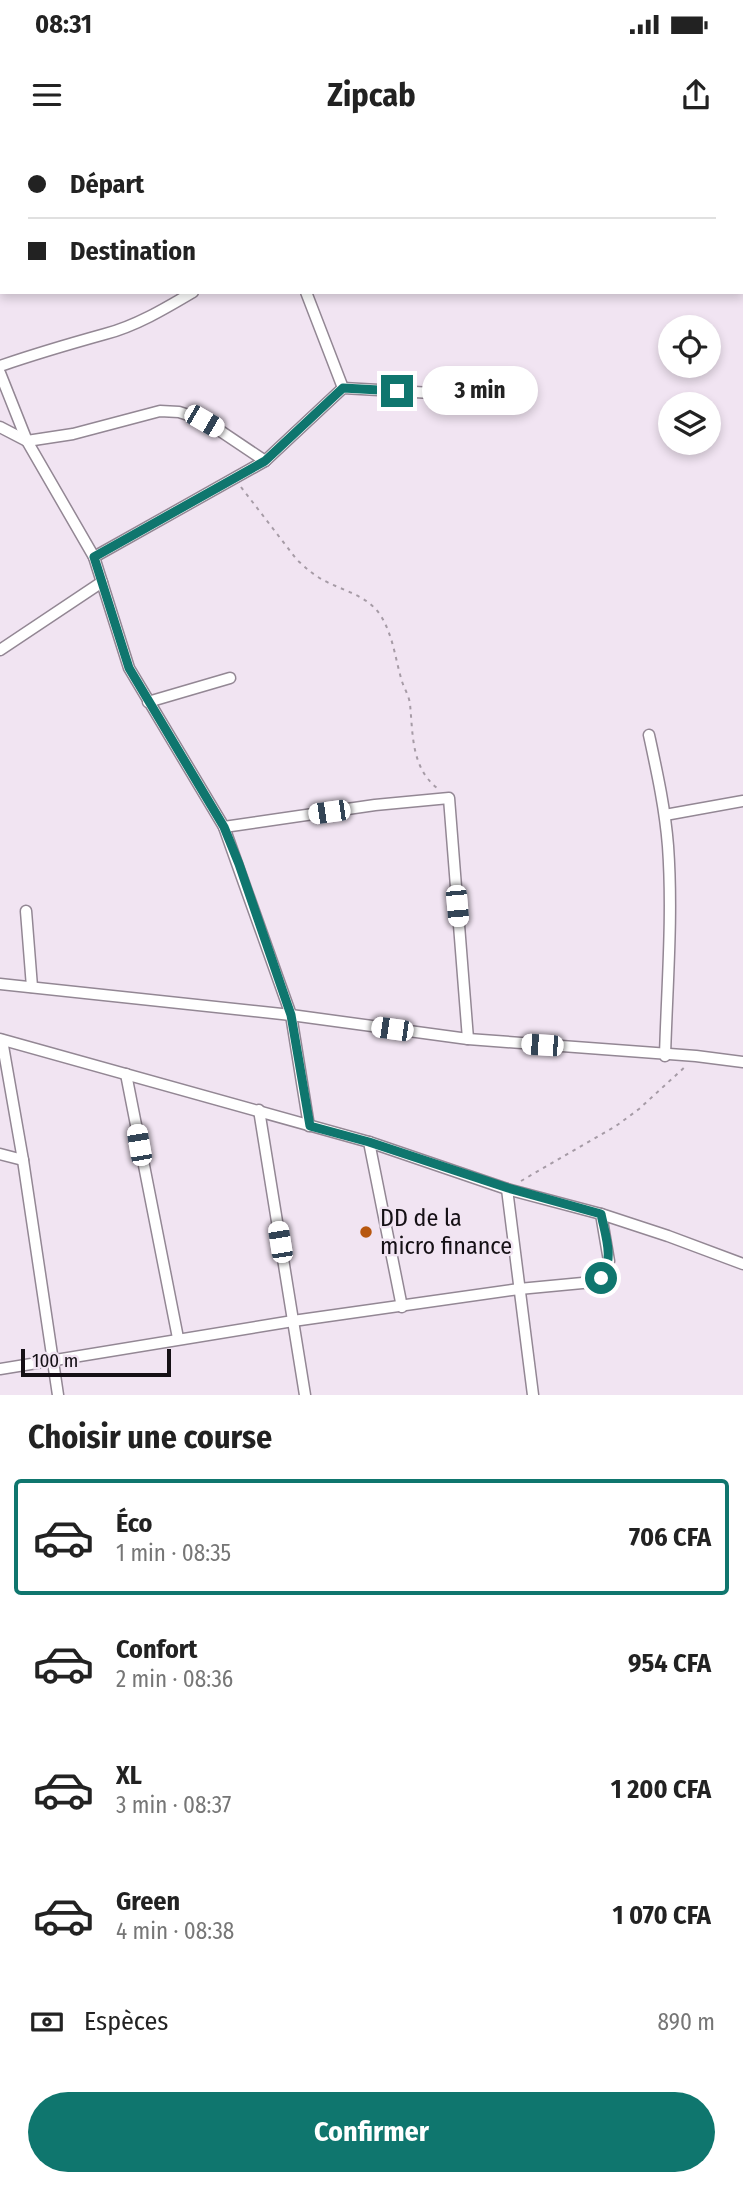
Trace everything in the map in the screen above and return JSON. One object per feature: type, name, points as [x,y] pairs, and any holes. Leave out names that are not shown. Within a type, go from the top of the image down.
[{"type":"street","points":[[0,366],[58,346],[106,334],[145,318],[189,294]]},
{"type":"street","points":[[307,294],[343,388]]},
{"type":"street","points":[[0,373],[27,441],[94,557],[129,668],[224,827],[291,1015],[310,1126]]},
{"type":"street","points":[[94,557],[265,461],[343,388],[450,394]]},
{"type":"street","points":[[0,427],[27,441],[74,434],[160,411],[179,412],[204,421],[265,461]]},
{"type":"street","points":[[0,650],[102,582]]},
{"type":"street","points":[[148,702],[230,678]]},
{"type":"street","points":[[649,735],[665,815],[669,880],[665,1056]]},
{"type":"street","points":[[224,827],[376,805],[449,798],[468,1040]]},
{"type":"street","points":[[665,815],[743,801]]},
{"type":"street","points":[[26,911],[32,987]]},
{"type":"street","points":[[0,984],[291,1015],[468,1040],[665,1056],[696,1056],[743,1062]]},
{"type":"street","points":[[58,1395],[23,1160],[1,1040],[369,1142],[508,1188],[601,1214],[743,1264]]},
{"type":"street","points":[[126,1074],[178,1338]]},
{"type":"street","points":[[259,1111],[305,1395]]},
{"type":"street","points":[[369,1142],[402,1307]]},
{"type":"street","points":[[0,1154],[23,1160]]},
{"type":"street","points":[[508,1188],[534,1395]]},
{"type":"street","points":[[0,1369],[293,1321],[519,1289],[583,1284],[601,1278],[609,1261],[601,1214]]},
{"type":"path","points":[[234,478],[297,560],[317,576],[363,597],[381,616],[393,644],[408,698],[411,729],[419,763],[429,782],[449,798]]},
{"type":"path","points":[[508,1188],[616,1126],[639,1109],[696,1056]]},
{"type":"place","name":"DD de la micro finance","points":[[366,1232]]},
{"type":"route","points":[[397,391],[343,388],[265,461],[94,557],[129,668],[224,827],[239,864],[291,1015],[310,1126],[601,1214],[609,1261],[601,1278]]}]
